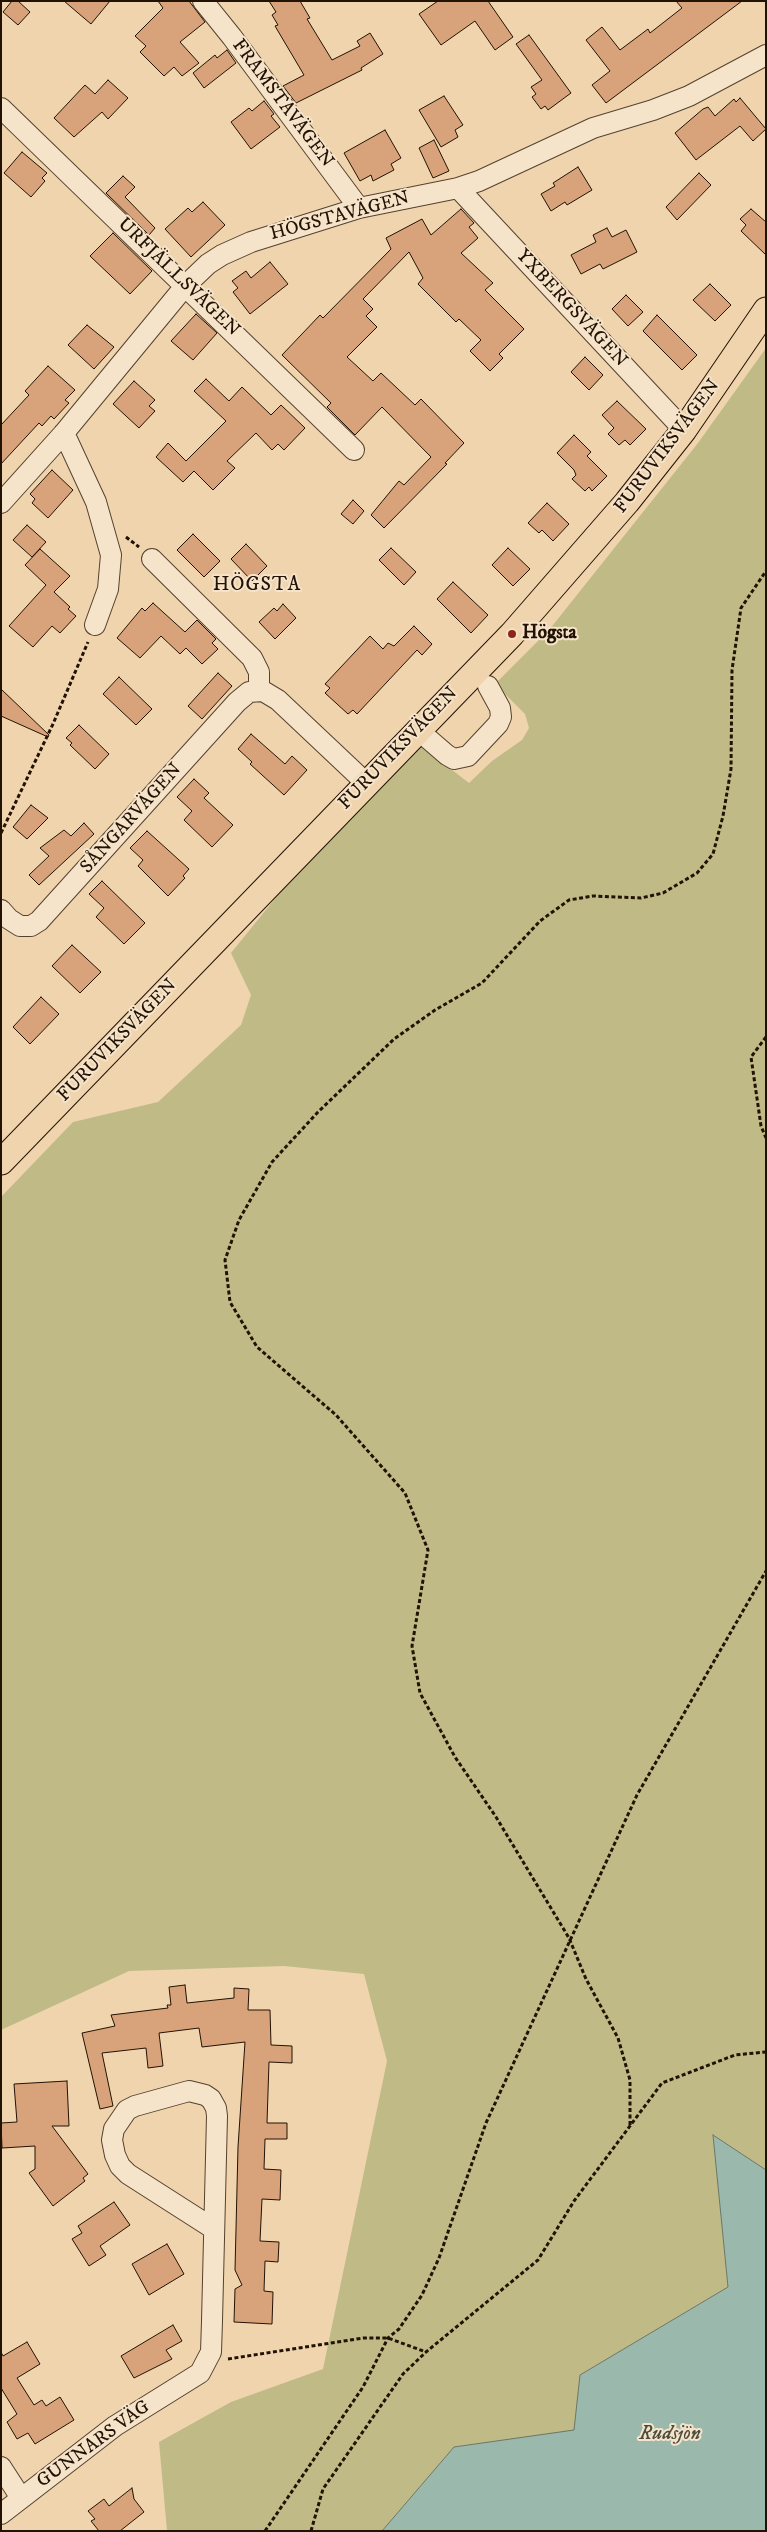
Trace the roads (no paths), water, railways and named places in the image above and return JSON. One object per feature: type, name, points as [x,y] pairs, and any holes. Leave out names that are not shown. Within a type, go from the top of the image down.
[{"type":"main road","name":"FURUVIKSVÄGEN","points":[[1,1162],[512,634],[576,563],[684,430],[766,310]]},
{"type":"street","name":"FRAMSTAVÄGEN","points":[[202,1],[232,37],[359,208]]},
{"type":"street","name":"HÖGSTAVÄGEN","points":[[1,503],[64,433],[186,285],[208,264],[237,247],[359,208],[458,188],[593,128],[653,110],[689,96],[766,55]]},
{"type":"street","name":"URFJÄLLSVÄGEN","points":[[1,108],[186,285],[354,450]]},
{"type":"street","name":"YXBERGSVÄGEN","points":[[458,188],[684,430]]},
{"type":"street","points":[[64,433],[96,502],[111,556],[108,589],[95,625]]},
{"type":"street","points":[[152,559],[252,658],[259,672],[259,690],[269,693],[278,700],[366,783]]},
{"type":"street","points":[[418,730],[447,755],[461,759],[468,756],[498,724],[501,716],[500,708],[488,686]]},
{"type":"street","name":"SÅNGARVÄGEN","points":[[1,910],[9,919],[20,926],[25,927],[39,922],[237,702],[249,692],[259,690]]},
{"type":"street","points":[[189,2091],[197,2092],[211,2099],[216,2116],[214,2229],[128,2174],[120,2166],[115,2155],[112,2140],[114,2129],[127,2110],[189,2091]]},
{"type":"street","name":"GUNNARS VÄG","points":[[1,2514],[115,2426],[200,2373],[208,2358],[211,2344],[214,2229]]},
{"type":"street","points":[[1,2467],[21,2498]]},
{"type":"water","name":"Rudsjön","points":[[713,2135],[766,2170],[766,2531],[382,2531],[454,2447],[574,2430],[580,2375],[728,2287]]},
{"type":"place","name":"Högsta","points":[[512,634]]},
{"type":"district","name":"HÖGSTA","points":[[257,586]]}]
